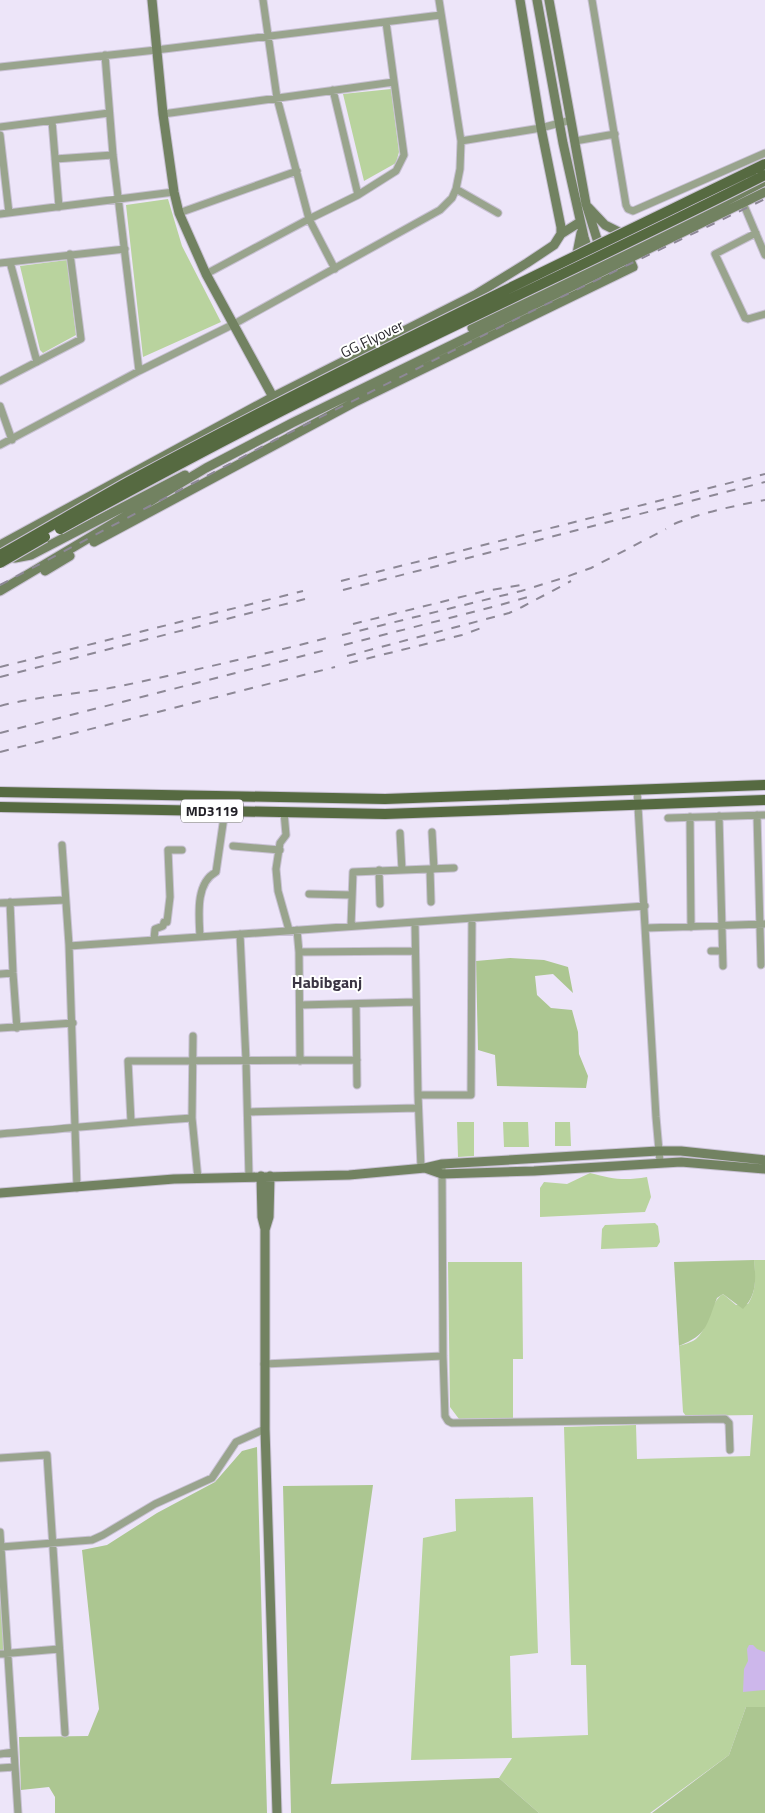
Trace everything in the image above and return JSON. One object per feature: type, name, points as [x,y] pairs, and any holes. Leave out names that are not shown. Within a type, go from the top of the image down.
[{"type":"main road","points":[[152,0],[163,114],[174,192],[179,213],[206,274],[273,397]]},
{"type":"main road","points":[[520,0],[561,234]]},
{"type":"main road","points":[[537,0],[581,225],[596,271]]},
{"type":"main road","points":[[549,0],[586,204],[594,234],[607,266]]},
{"type":"main road","name":"GG Flyover","points":[[0,556],[126,484],[277,404],[387,348],[765,164]]},
{"type":"main road","name":"GG Flyover","points":[[0,563],[61,528],[271,416],[546,281],[689,214],[765,175]]},
{"type":"main road","points":[[607,266],[648,242],[765,181]]},
{"type":"main road","points":[[0,592],[206,468],[596,271],[629,258],[765,192]]},
{"type":"main road","points":[[586,204],[605,225],[618,232],[648,242]]},
{"type":"main road","points":[[0,545],[273,397],[475,295],[546,250],[554,244],[561,234],[581,225]]},
{"type":"main road","points":[[572,279],[581,225]]},
{"type":"main road","points":[[0,592],[10,591],[100,538],[355,402],[633,267],[629,258]]},
{"type":"main road","points":[[0,556],[15,558],[31,555],[314,407],[572,279],[596,271]]},
{"type":"main road","points":[[475,295],[492,318]]},
{"type":"main road","name":"MD3119","points":[[0,792],[385,798],[765,785]]},
{"type":"main road","points":[[45,808],[46,792]]},
{"type":"main road","name":"MD3119","points":[[0,807],[386,814],[765,800]]},
{"type":"main road","points":[[442,1169],[540,1159],[658,1151],[681,1151],[765,1160]]},
{"type":"main road","points":[[540,1159],[541,1170]]},
{"type":"main road","points":[[4,1193],[198,1179],[349,1175],[423,1168],[541,1170],[681,1162],[765,1170]]},
{"type":"main road","points":[[266,1176],[262,1218],[265,1230],[265,1429],[277,1813]]},
{"type":"street","points":[[263,0],[277,98],[309,219],[335,269]]},
{"type":"street","points":[[0,446],[335,269],[440,210],[452,198],[460,170],[461,140],[438,0]]},
{"type":"street","points":[[592,0],[628,209],[633,211],[765,153]]},
{"type":"street","points":[[0,67],[441,15]]},
{"type":"street","points":[[206,274],[358,195],[396,171],[404,155],[386,22]]},
{"type":"street","points":[[105,55],[113,155],[139,371]]},
{"type":"street","points":[[163,114],[394,82]]},
{"type":"street","points":[[333,90],[358,195]]},
{"type":"street","points":[[0,127],[109,113]]},
{"type":"street","points":[[461,140],[542,128],[571,120]]},
{"type":"street","points":[[52,121],[59,207]]},
{"type":"street","points":[[575,141],[615,134]]},
{"type":"street","points":[[0,135],[9,212]]},
{"type":"street","points":[[55,159],[113,155]]},
{"type":"street","points":[[179,213],[297,171]]},
{"type":"street","points":[[456,189],[498,213]]},
{"type":"street","points":[[0,214],[174,192]]},
{"type":"street","points":[[743,203],[765,255]]},
{"type":"street","points":[[756,233],[715,254],[745,318],[748,319],[765,314]]},
{"type":"street","points":[[0,264],[70,254],[125,249]]},
{"type":"street","points":[[0,381],[81,339],[70,254]]},
{"type":"street","points":[[10,262],[37,362]]},
{"type":"street","points":[[0,406],[12,440]]},
{"type":"street","points":[[637,789],[660,1162]]},
{"type":"street","points":[[200,937],[199,912],[202,888],[209,876],[216,872],[225,810]]},
{"type":"street","points":[[284,812],[286,835],[280,843],[276,869],[278,891],[299,952],[300,1060]]},
{"type":"street","points":[[668,818],[765,815]]},
{"type":"street","points":[[719,816],[723,966]]},
{"type":"street","points":[[757,816],[763,924],[761,966]]},
{"type":"street","points":[[690,817],[691,927]]},
{"type":"street","points":[[431,902],[432,832]]},
{"type":"street","points":[[400,833],[402,870]]},
{"type":"street","points":[[62,845],[73,1028],[77,1188]]},
{"type":"street","points":[[233,846],[280,850]]},
{"type":"street","points":[[154,939],[155,929],[163,926],[164,922],[167,922],[170,896],[168,850],[182,850]]},
{"type":"street","points":[[351,926],[353,872],[454,868]]},
{"type":"street","points":[[379,870],[380,904]]},
{"type":"street","points":[[309,894],[352,895]]},
{"type":"street","points":[[0,903],[65,900]]},
{"type":"street","points":[[10,902],[17,1028]]},
{"type":"street","points":[[69,946],[644,906]]},
{"type":"street","points":[[418,1095],[471,1095],[472,918]]},
{"type":"street","points":[[415,922],[418,1108],[423,1168]]},
{"type":"street","points":[[646,928],[763,924]]},
{"type":"street","points":[[240,934],[249,1177]]},
{"type":"street","points":[[299,952],[414,951]]},
{"type":"street","points":[[711,951],[722,951]]},
{"type":"street","points":[[0,974],[13,973]]},
{"type":"street","points":[[300,1005],[416,1002]]},
{"type":"street","points":[[356,1004],[357,1085]]},
{"type":"street","points":[[0,1028],[73,1028]]},
{"type":"street","points":[[193,1036],[192,1118],[198,1179]]},
{"type":"street","points":[[131,1122],[128,1061],[357,1060]]},
{"type":"street","points":[[248,1112],[418,1108]]},
{"type":"street","points":[[0,1134],[192,1118]]},
{"type":"street","points":[[442,1169],[443,1356],[446,1416],[448,1421],[452,1423],[725,1419],[729,1423],[730,1450]]},
{"type":"street","points":[[264,1364],[443,1356]]},
{"type":"street","points":[[1,1547],[92,1540],[148,1508],[212,1478],[236,1442],[265,1429]]},
{"type":"street","points":[[0,1458],[47,1455],[65,1733]]},
{"type":"street","points":[[0,1532],[4,1654],[18,1813]]},
{"type":"street","points":[[4,1654],[59,1649]]},
{"type":"street","points":[[0,1754],[14,1752]]},
{"type":"street","points":[[0,1768],[15,1766]]},
{"type":"green space","points":[[391,89],[399,152],[396,163],[364,181],[343,94]]},
{"type":"green space","points":[[168,199],[182,246],[221,322],[143,357],[126,205]]},
{"type":"green space","points":[[67,260],[76,335],[43,353],[40,350],[20,266]]},
{"type":"green space","points":[[510,958],[544,960],[568,967],[573,993],[553,974],[535,976],[537,995],[551,1008],[572,1010],[578,1032],[579,1054],[588,1076],[586,1088],[497,1086],[495,1055],[478,1050],[476,961]]},
{"type":"green space","points":[[457,1122],[474,1122],[474,1156],[458,1157]]},
{"type":"green space","points":[[503,1122],[528,1122],[529,1147],[504,1147]]},
{"type":"green space","points":[[555,1122],[570,1122],[571,1146],[555,1146]]},
{"type":"green space","points":[[590,1173],[618,1179],[647,1177],[651,1197],[645,1212],[540,1217],[540,1188],[544,1182],[567,1184]]},
{"type":"green space","points":[[655,1223],[658,1226],[660,1242],[657,1247],[601,1249],[602,1229],[605,1225]]},
{"type":"green space","points":[[754,1260],[765,1260],[765,1707],[746,1707],[729,1755],[650,1813],[539,1813],[499,1778],[512,1758],[411,1760],[423,1538],[456,1531],[455,1499],[533,1497],[538,1653],[510,1656],[512,1738],[588,1735],[586,1665],[571,1665],[564,1427],[636,1425],[637,1459],[750,1456],[753,1415],[686,1416],[683,1412],[679,1346],[697,1338],[705,1327],[715,1303],[723,1294],[736,1305],[748,1304],[754,1288]]},
{"type":"green space","points":[[754,1260],[755,1280],[748,1304],[743,1309],[723,1294],[717,1298],[708,1322],[701,1333],[689,1342],[679,1346],[674,1262]]},
{"type":"green space","points":[[448,1262],[522,1262],[523,1359],[513,1359],[513,1418],[459,1419],[450,1407]]},
{"type":"green space","points":[[257,1447],[267,1813],[55,1813],[55,1797],[49,1787],[21,1790],[19,1737],[88,1736],[99,1709],[82,1550],[107,1545],[157,1513],[215,1482],[242,1451]]},
{"type":"green space","points":[[373,1485],[331,1784],[499,1778],[539,1813],[291,1813],[283,1486]]},
{"type":"green space","points":[[0,1588],[5,1651],[0,1651]]},
{"type":"green space","points":[[746,1707],[765,1707],[765,1813],[652,1813],[729,1755]]},
{"type":"shaded area","points":[[749,1645],[753,1645],[765,1652],[765,1690],[743,1692],[744,1669],[748,1661],[747,1649]]},
{"type":"railway","points":[[0,585],[275,440],[528,313],[765,199]]},
{"type":"railway","points":[[341,581],[765,474]]},
{"type":"railway","points":[[343,590],[765,482]]},
{"type":"railway","points":[[674,524],[707,513],[765,500]]},
{"type":"railway","points":[[342,635],[521,591],[563,578],[591,568],[666,529]]},
{"type":"railway","points":[[347,656],[509,613],[571,581]]},
{"type":"railway","points":[[353,624],[485,591],[521,585]]},
{"type":"railway","points":[[0,667],[303,591]]},
{"type":"railway","points":[[344,645],[535,595]]},
{"type":"railway","points":[[0,677],[305,599]]},
{"type":"railway","points":[[349,663],[462,635],[484,627]]},
{"type":"railway","points":[[0,706],[116,687],[222,664],[327,638]]},
{"type":"railway","points":[[0,733],[330,649]]},
{"type":"railway","points":[[0,752],[335,667]]},
{"type":"district","name":"Habibganj","points":[[327,982]]}]
